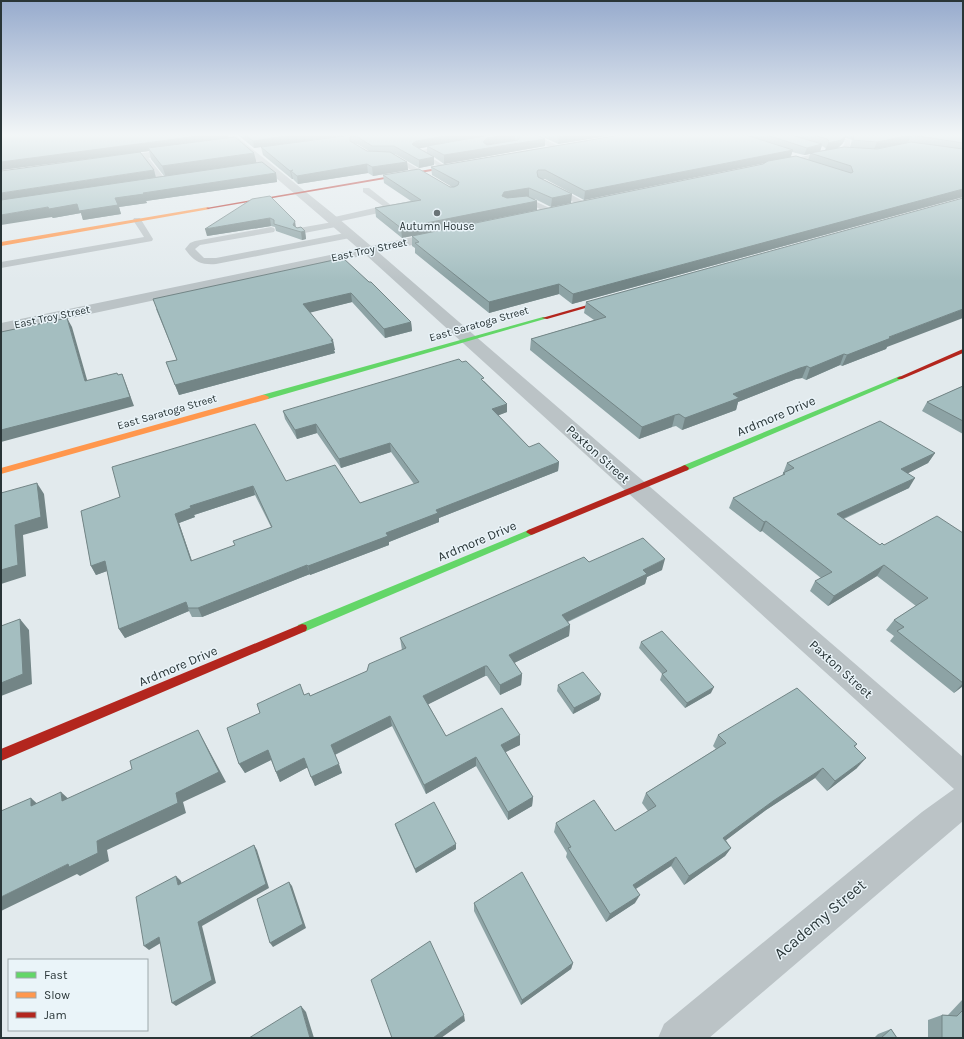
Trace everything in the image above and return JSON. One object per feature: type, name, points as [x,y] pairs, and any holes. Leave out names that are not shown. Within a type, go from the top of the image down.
[{"type":"street","name":"Paxton Street","points":[[286,183],[333,219],[367,251],[469,339],[963,777]]},
{"type":"street","points":[[1,244],[354,183]]},
{"type":"street","points":[[536,215],[599,202]]},
{"type":"street","name":"East Troy Street","points":[[1,328],[453,233]]},
{"type":"street","name":"East Saratoga Street","points":[[1,471],[627,295]]},
{"type":"street","name":"Ardmore Drive","points":[[1,755],[963,351]]},
{"type":"street","name":"Academy Street","points":[[678,1038],[963,801]]},
{"type":"lane","points":[[548,185],[586,205]]},
{"type":"lane","points":[[296,228],[379,206],[387,207],[366,190]]},
{"type":"lane","points":[[507,204],[540,198]]},
{"type":"lane","points":[[528,200],[551,212]]},
{"type":"lane","points":[[1,265],[149,239],[137,220]]},
{"type":"lane","points":[[273,233],[200,249],[193,254],[199,261],[216,262],[350,235]]},
{"type":"building","points":[[1,183],[64,183],[1,193]]},
{"type":"building","points":[[114,183],[206,183],[115,198],[118,205],[79,211],[77,204],[1,215],[1,200]]},
{"type":"building","points":[[396,183],[444,183],[450,187],[458,185],[459,183],[551,183],[572,194],[552,198],[529,188],[504,192],[502,196],[507,198],[527,196],[537,201],[401,228],[375,208],[421,200]]},
{"type":"building","points":[[571,183],[623,183],[585,191]]},
{"type":"building","points":[[668,183],[963,183],[963,189],[573,294],[559,284],[489,302],[415,243],[419,242],[412,236]]},
{"type":"building","points":[[270,196],[295,221],[293,225],[297,228],[301,227],[305,231],[301,232],[274,224],[274,220],[270,218],[205,229],[252,199]]},
{"type":"building","points":[[963,198],[963,309],[889,337],[891,338],[847,355],[844,354],[810,368],[807,366],[800,368],[733,394],[739,398],[685,418],[679,414],[642,427],[531,339],[606,317],[586,302]]},
{"type":"building","points":[[343,258],[369,282],[371,282],[411,322],[384,329],[351,293],[303,304],[333,340],[331,340],[333,343],[175,385],[166,362],[177,360],[153,299]]},
{"type":"building","points":[[67,318],[85,381],[117,373],[118,375],[122,374],[130,397],[1,430],[1,332]]},
{"type":"building","points":[[459,359],[462,362],[466,361],[484,378],[481,379],[507,404],[492,409],[529,447],[539,443],[559,462],[436,510],[438,513],[386,533],[388,536],[308,566],[307,565],[198,608],[188,608],[186,602],[119,629],[105,561],[91,566],[81,511],[120,497],[112,467],[255,424],[286,481],[335,465],[360,503],[419,482],[390,443],[339,459],[316,424],[295,430],[283,411]],"holes":[[[253,486],[272,527],[233,541],[235,545],[191,561],[175,514],[191,508],[190,506]]]},
{"type":"building","points":[[963,386],[963,421],[927,402]]},
{"type":"building","points":[[880,421],[935,453],[901,469],[915,478],[837,514],[880,545],[882,543],[884,545],[937,516],[963,533],[963,683],[897,631],[904,627],[894,620],[928,598],[884,565],[834,596],[815,581],[832,572],[766,521],[764,522],[733,498],[785,474],[783,473],[794,468],[787,463]]},
{"type":"building","points":[[37,483],[41,517],[15,525],[18,565],[1,570],[1,493]]},
{"type":"building","points":[[643,538],[665,559],[643,570],[647,574],[562,615],[570,625],[509,655],[522,674],[500,685],[487,666],[485,666],[423,696],[446,736],[502,708],[520,735],[501,745],[533,797],[508,812],[476,757],[424,785],[390,716],[331,745],[339,764],[311,777],[304,758],[276,772],[268,750],[239,764],[227,728],[260,713],[257,704],[300,684],[304,695],[309,693],[310,696],[367,671],[369,664],[406,648],[400,638],[584,557],[589,562]]},
{"type":"building","points":[[20,619],[23,674],[1,683],[1,626]]},
{"type":"building","points":[[662,631],[714,687],[687,703],[662,674],[667,671],[641,642]]},
{"type":"building","points":[[583,672],[601,694],[574,708],[558,685]]},
{"type":"building","points":[[797,688],[857,744],[854,746],[866,758],[835,781],[823,768],[773,801],[723,838],[731,848],[689,876],[676,857],[633,885],[640,895],[610,914],[568,848],[571,847],[556,823],[594,800],[615,831],[656,806],[646,793],[726,743],[718,735]]},
{"type":"building","points":[[198,730],[219,772],[176,793],[178,803],[97,841],[98,853],[69,867],[68,864],[1,897],[1,811],[31,798],[31,806],[61,792],[62,801],[132,769],[130,761]]},
{"type":"building","points":[[434,802],[456,844],[415,869],[395,824]]},
{"type":"building","points":[[254,845],[266,884],[198,922],[212,980],[172,1003],[159,937],[144,946],[136,897],[176,876],[178,885]]},
{"type":"building","points":[[522,872],[573,963],[522,1000],[474,903]]},
{"type":"building","points":[[289,882],[303,924],[270,943],[257,899]]},
{"type":"building","points":[[430,941],[464,1015],[433,1038],[392,1038],[371,980]]},
{"type":"building","points":[[301,1006],[310,1038],[249,1038]]},
{"type":"building","points":[[963,1010],[963,1038],[942,1038],[942,1015],[957,1016]]},
{"type":"building","points":[[891,1029],[897,1038],[881,1038]]},
{"type":"traffic: fast","points":[[265,397],[545,318]]},
{"type":"traffic: fast","points":[[685,468],[900,378]]},
{"type":"traffic: fast","points":[[302,628],[531,532]]},
{"type":"traffic: slow","points":[[1,244],[208,208]]},
{"type":"traffic: slow","points":[[1,471],[265,397]]},
{"type":"traffic: jam","points":[[208,208],[352,183]]},
{"type":"traffic: jam","points":[[545,318],[614,299]]},
{"type":"traffic: jam","points":[[900,378],[963,351]]},
{"type":"traffic: jam","points":[[531,532],[685,468]]},
{"type":"traffic: jam","points":[[1,755],[302,628]]},
{"type":"place","name":"Autumn House","points":[[437,213]]}]
